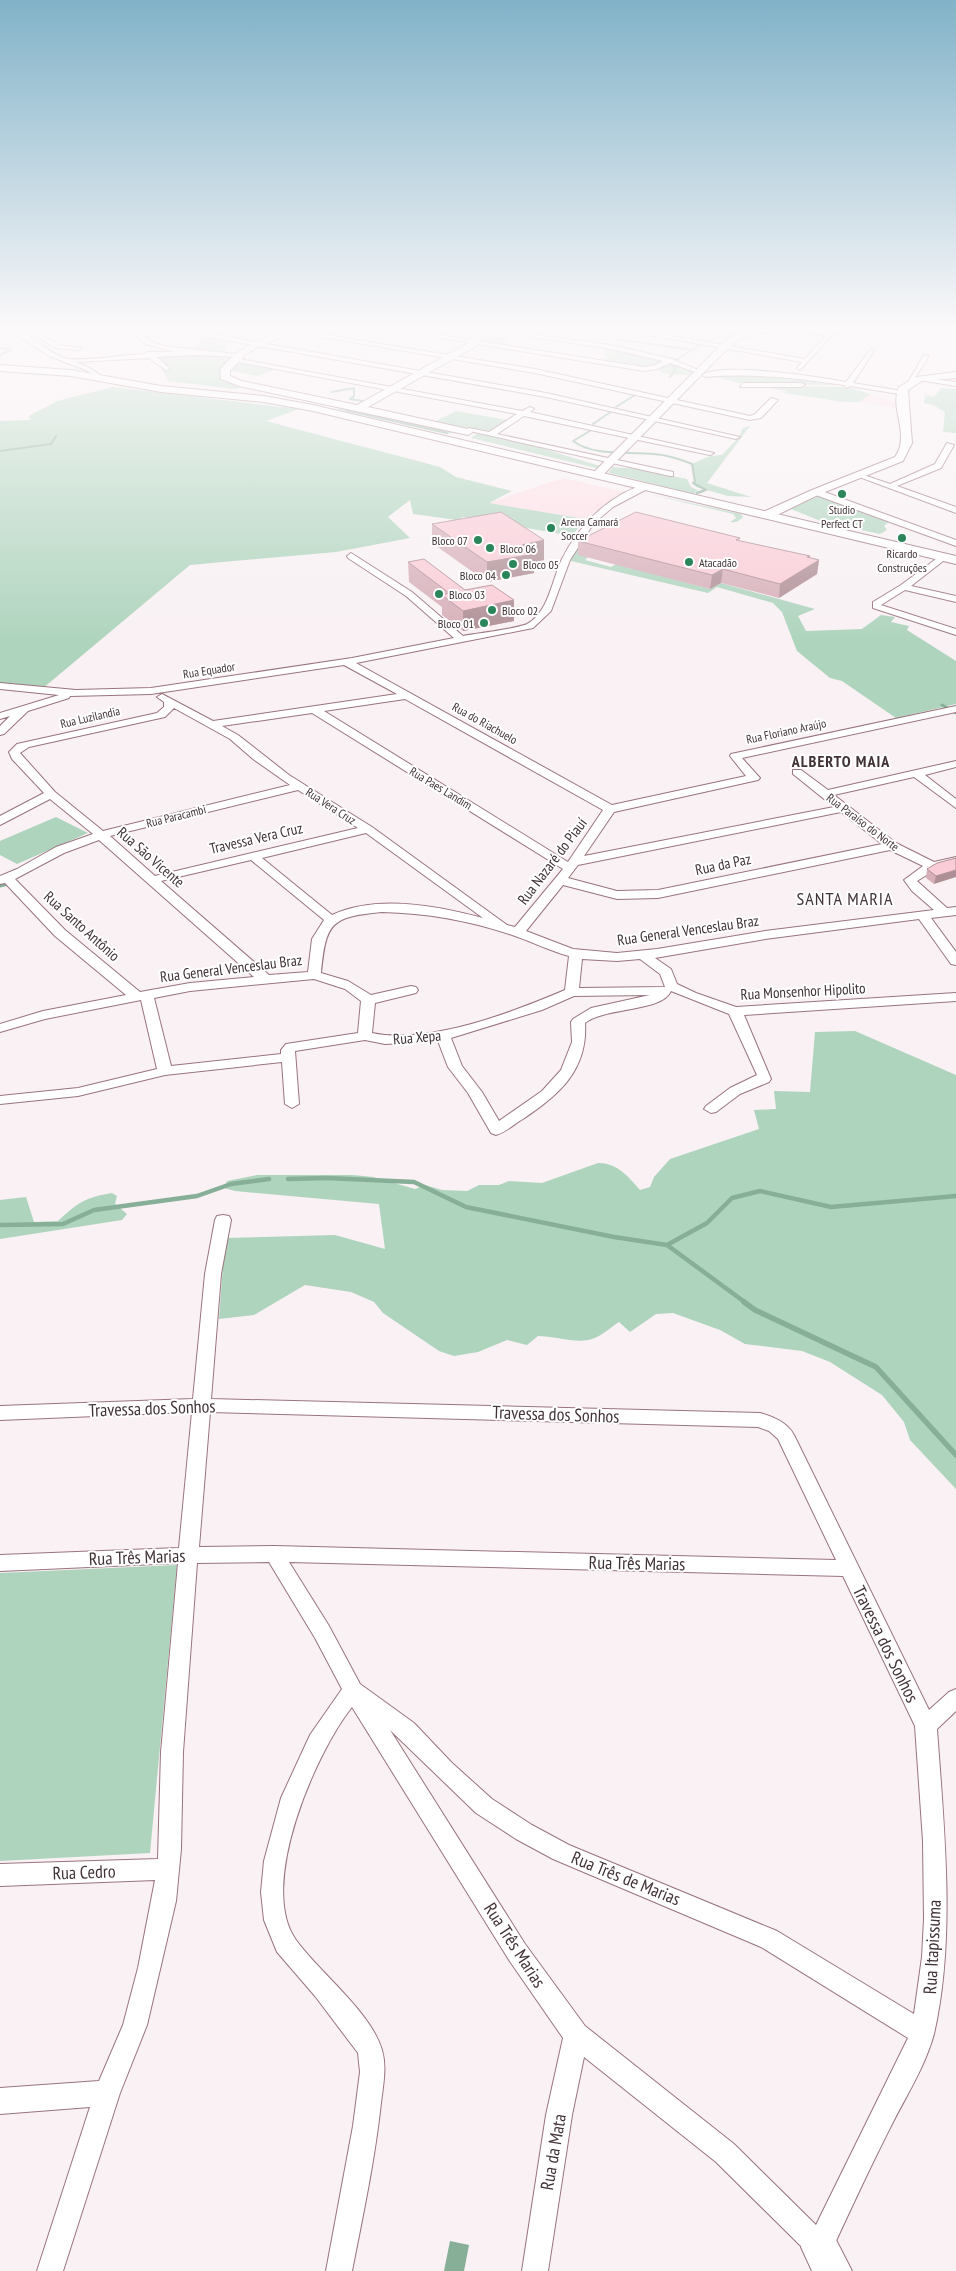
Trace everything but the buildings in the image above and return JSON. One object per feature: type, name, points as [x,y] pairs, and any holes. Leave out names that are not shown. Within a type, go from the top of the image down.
[{"type":"main road","points":[[454,433],[485,447],[950,559]]},
{"type":"street","points":[[457,433],[491,434],[618,454],[670,474]]},
{"type":"street","points":[[616,433],[710,453]]},
{"type":"street","points":[[598,474],[638,433]]},
{"type":"street","points":[[719,433],[736,437]]},
{"type":"street","points":[[767,515],[816,492],[887,465],[904,454],[907,433]]},
{"type":"street","points":[[460,434],[470,442],[485,447]]},
{"type":"street","points":[[891,486],[938,466],[950,445]]},
{"type":"street","points":[[858,475],[956,510]]},
{"type":"street","name":"Rua Equador","points":[[76,693],[151,691],[346,662],[523,628],[536,622],[546,611],[566,560],[591,521],[610,505],[646,486]]},
{"type":"street","points":[[816,492],[956,543]]},
{"type":"street","points":[[351,556],[422,602],[440,617],[461,640]]},
{"type":"street","points":[[950,559],[876,604],[880,608],[956,632]]},
{"type":"street","points":[[904,587],[956,599]]},
{"type":"street","name":"Rua do Riachuelo","points":[[346,662],[610,809]]},
{"type":"street","points":[[0,686],[76,693]]},
{"type":"street","name":"Rua Vera Cruz","points":[[151,691],[214,724],[242,743],[257,757],[368,829],[512,930]]},
{"type":"street","points":[[0,716],[76,693]]},
{"type":"street","points":[[214,724],[407,696]]},
{"type":"street","name":"Rua Luzilandia","points":[[16,757],[14,752],[21,746],[161,714],[169,708],[169,700]]},
{"type":"street","points":[[0,732],[24,709]]},
{"type":"street","name":"Rua Paes Landim","points":[[313,709],[572,865]]},
{"type":"street","name":"Rua Floriano Araújo","points":[[610,809],[754,778],[735,756],[950,710]]},
{"type":"street","name":"Rua São Vicente","points":[[16,757],[51,794],[101,835],[266,980]]},
{"type":"street","points":[[826,794],[956,764]]},
{"type":"street","name":"Rua Paraíso do Norte","points":[[797,772],[892,846],[932,866]]},
{"type":"street","points":[[916,773],[956,805]]},
{"type":"street","name":"Rua Paracambi","points":[[4,879],[60,850],[101,835],[301,786]]},
{"type":"street","points":[[0,821],[51,794]]},
{"type":"street","points":[[572,865],[845,808]]},
{"type":"street","name":"Rua Nazaré do Piauí","points":[[512,930],[560,880],[610,809]]},
{"type":"street","name":"Travessa Vera Cruz","points":[[152,880],[368,829]]},
{"type":"street","name":"Rua da Paz","points":[[560,880],[617,894],[658,894],[892,846]]},
{"type":"street","points":[[252,855],[332,920]]},
{"type":"street","points":[[951,912],[916,888],[910,880],[932,866],[956,861]]},
{"type":"street","name":"Rua Santo Antônio","points":[[4,879],[60,933],[142,996]]},
{"type":"street","name":"Rua General Venceslau Braz","points":[[1,1025],[43,1015],[190,987],[314,975],[317,939],[322,928],[342,915],[360,911],[398,909],[441,914],[512,930],[576,954],[616,957],[774,934],[951,912]]},
{"type":"street","points":[[924,915],[956,961]]},
{"type":"street","points":[[576,954],[573,967],[572,992],[668,988]]},
{"type":"street","points":[[643,954],[666,972],[668,988]]},
{"type":"street","points":[[314,975],[341,981],[358,991],[368,1000]]},
{"type":"street","points":[[443,1036],[456,1067],[475,1092],[496,1130],[537,1102],[559,1084],[573,1060],[578,1043],[578,1022],[582,1018],[597,1012],[646,1002],[668,988]]},
{"type":"street","name":"Rua Monsenhor Hipolito","points":[[668,988],[735,1011],[956,997]]},
{"type":"street","points":[[368,1000],[411,990]]},
{"type":"street","name":"Rua Xepa","points":[[0,1100],[78,1092],[165,1072],[288,1054],[291,1047],[365,1036],[384,1045],[443,1036],[537,1007],[572,992]]},
{"type":"street","points":[[142,996],[162,1052],[165,1072]]},
{"type":"street","points":[[365,1036],[368,1000]]},
{"type":"street","points":[[711,1109],[726,1096],[764,1079],[764,1075],[735,1011]]},
{"type":"street","points":[[288,1054],[292,1104]]},
{"type":"street","points":[[50,2271],[107,2093],[135,2024],[150,1968],[167,1869],[173,1742],[213,1274],[223,1220]]},
{"type":"street","name":"Travessa dos Sonhos","points":[[0,1413],[202,1405],[760,1420],[775,1426],[785,1435],[926,1726]]},
{"type":"street","name":"Rua Três Marias","points":[[274,1554],[322,1632],[353,1690],[517,1952],[576,2035],[725,2153],[827,2259]]},
{"type":"street","name":"Rua Três Marias","points":[[0,1563],[189,1555],[274,1554],[850,1568]]},
{"type":"street","points":[[339,2271],[366,2126],[372,2072],[370,2050],[363,2038],[284,1943],[275,1914],[272,1887],[278,1845],[288,1808],[311,1753],[330,1720],[353,1690]]},
{"type":"street","name":"Rua Três de Marias","points":[[353,1690],[406,1730],[444,1770],[484,1806],[524,1832],[561,1852],[769,1939],[922,2033]]},
{"type":"street","points":[[926,1726],[956,1698]]},
{"type":"street","name":"Rua Itapissuma","points":[[827,2259],[846,2188],[904,2074],[922,2033],[933,1984],[937,1925],[926,1726]]},
{"type":"street","name":"Rua Cedro","points":[[0,1875],[167,1869]]},
{"type":"street","name":"Rua da Mata","points":[[536,2271],[556,2135],[576,2035]]},
{"type":"street","points":[[0,2101],[107,2093]]},
{"type":"shaded area","points":[[0,433],[311,433],[440,467],[456,477],[512,491],[489,503],[585,519],[572,536],[463,517],[457,520],[413,514],[410,500],[388,517],[410,538],[336,552],[190,565],[42,689],[0,683]]},
{"type":"shaded area","points":[[478,433],[515,440],[603,467],[600,469],[471,438]]},
{"type":"shaded area","points":[[741,433],[745,433],[707,483],[751,497],[728,496],[696,487],[693,483],[695,482],[692,464],[710,456],[722,455]]},
{"type":"shaded area","points":[[613,467],[639,469],[687,479],[691,487],[698,490],[694,494],[610,473]]},
{"type":"shaded area","points":[[563,478],[624,492],[585,519],[488,503]]},
{"type":"shaded area","points":[[644,493],[741,514],[743,517],[737,521],[730,522],[736,518],[733,514]]},
{"type":"shaded area","points":[[819,496],[890,521],[884,526],[887,530],[880,534],[823,522],[791,509]]},
{"type":"shaded area","points":[[580,547],[588,557],[585,560],[611,567],[616,564],[710,589],[721,583],[815,609],[798,616],[806,631],[862,629],[881,615],[895,617],[891,622],[909,626],[907,630],[956,661],[956,704],[896,718],[842,681],[830,678],[797,651],[782,612],[773,603],[717,587],[708,593],[571,561],[572,556]]},
{"type":"shaded area","points":[[56,817],[88,833],[17,864],[0,855],[0,841]]},
{"type":"shaded area","points":[[855,1031],[956,1075],[956,1489],[910,1440],[904,1422],[882,1395],[830,1362],[802,1351],[745,1344],[720,1330],[673,1313],[656,1314],[630,1332],[619,1322],[592,1339],[573,1340],[538,1336],[527,1345],[507,1340],[478,1352],[454,1356],[439,1351],[383,1313],[374,1302],[351,1292],[305,1285],[254,1315],[219,1319],[225,1238],[335,1235],[385,1249],[379,1204],[235,1191],[224,1188],[227,1181],[257,1175],[353,1175],[373,1177],[415,1189],[425,1185],[442,1190],[467,1191],[479,1185],[499,1185],[509,1181],[542,1183],[598,1163],[611,1165],[616,1168],[626,1175],[640,1190],[650,1187],[654,1177],[670,1159],[759,1129],[754,1110],[776,1109],[774,1091],[810,1092],[815,1032]]},
{"type":"shaded area","points":[[112,1193],[117,1196],[115,1204],[127,1214],[122,1220],[0,1239],[0,1200],[26,1197],[34,1222],[58,1221],[82,1202]]},
{"type":"shaded area","points":[[177,1565],[150,1853],[0,1861],[0,1573]]},
{"type":"shaded area","points":[[450,2241],[469,2245],[464,2271],[444,2271]]},
{"type":"waterway","points":[[587,433],[573,441],[591,449],[669,456],[692,464],[695,482],[693,483],[706,490],[699,492]]},
{"type":"waterway","points":[[0,451],[51,444],[56,436]]},
{"type":"waterway","points":[[697,493],[703,491]]},
{"type":"waterway","points":[[942,705],[956,713]]},
{"type":"waterway","points":[[0,886],[8,884]]},
{"type":"waterway","points":[[288,1179],[327,1178],[414,1182],[466,1207],[614,1237],[667,1245]]},
{"type":"waterway","points":[[0,1225],[63,1224],[94,1210],[197,1196],[231,1184],[269,1179]]},
{"type":"waterway","points":[[667,1245],[707,1223],[732,1198],[760,1191],[831,1207],[956,1196]]},
{"type":"waterway","points":[[667,1245],[746,1303]]},
{"type":"waterway","points":[[744,1302],[755,1310],[876,1367],[956,1455]]},
{"type":"place","name":"Studio Perfect CT","points":[[842,494]]},
{"type":"place","name":"Arena Camará Soccer","points":[[551,528]]},
{"type":"place","name":"Ricardo Construções","points":[[902,538]]},
{"type":"place","name":"Bloco 07","points":[[478,540]]},
{"type":"place","name":"Bloco 06","points":[[490,548]]},
{"type":"place","name":"Atacadão","points":[[689,562]]},
{"type":"place","name":"Bloco 05","points":[[513,564]]},
{"type":"place","name":"Bloco 04","points":[[506,575]]},
{"type":"place","name":"Bloco 03","points":[[439,594]]},
{"type":"place","name":"Bloco 02","points":[[492,610]]},
{"type":"place","name":"Bloco 01","points":[[484,623]]},
{"type":"district","name":"ALBERTO MAIA","points":[[841,761]]},
{"type":"district","name":"SANTA MARIA","points":[[845,898]]}]
